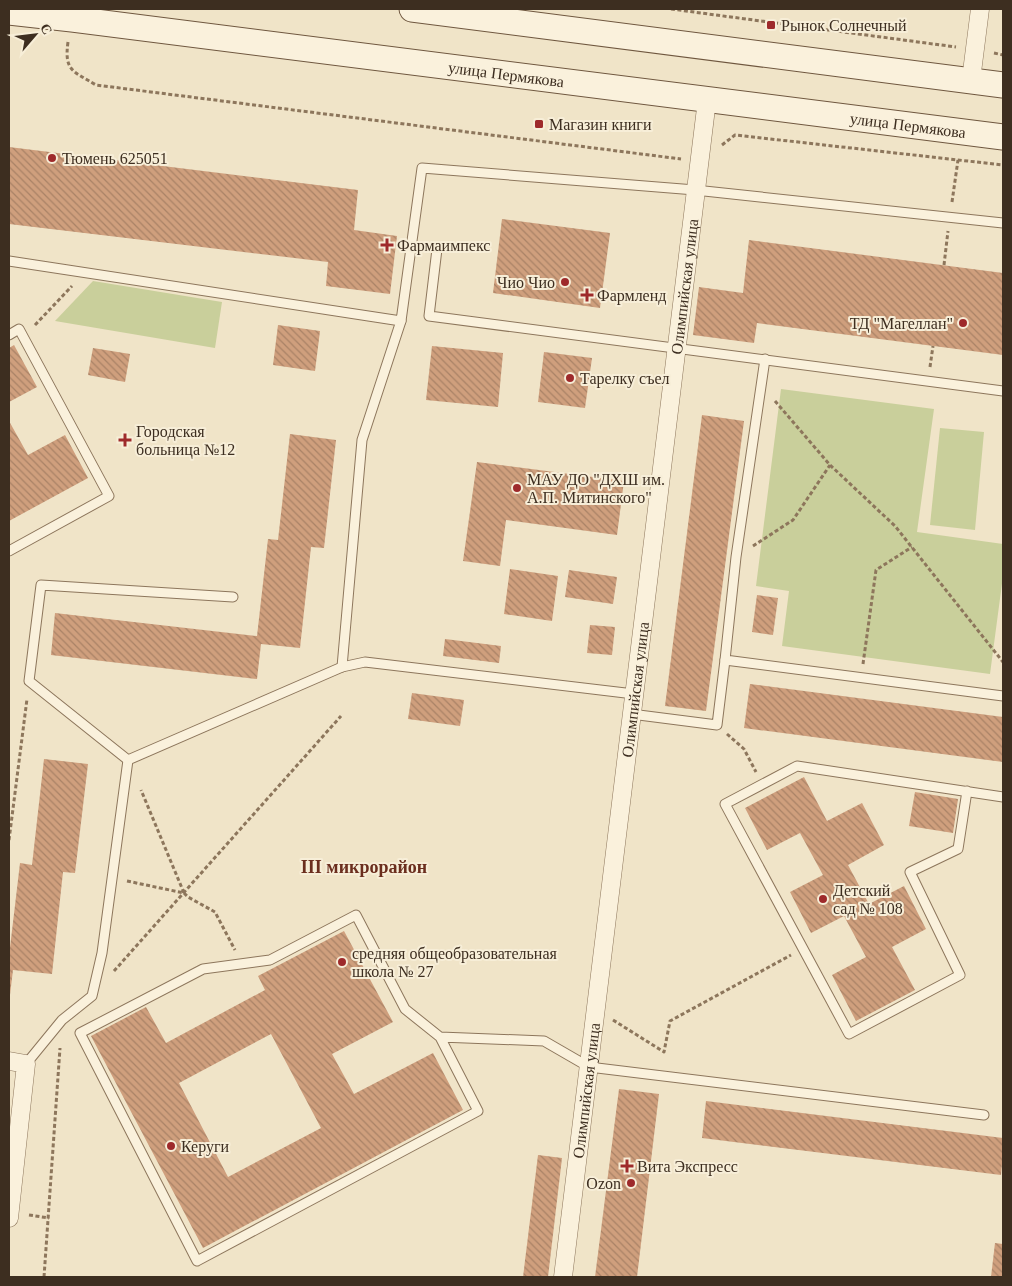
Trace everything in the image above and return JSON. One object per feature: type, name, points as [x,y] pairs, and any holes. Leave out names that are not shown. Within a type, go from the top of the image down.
[{"type":"main road","points":[[412,9],[545,17],[1003,85]]},
{"type":"main road","name":"улица Пермякова","points":[[9,15],[72,18],[1003,137]]},
{"type":"street","points":[[971,80],[980,9]]},
{"type":"street","name":"Олимпийская улица","points":[[563,1277],[706,100]]},
{"type":"street","points":[[9,1061],[26,1064],[9,1218]]},
{"type":"lane","points":[[342,668],[362,440],[401,321],[422,168],[695,190],[1003,223]]},
{"type":"lane","points":[[437,249],[429,316],[1003,392]]},
{"type":"lane","points":[[9,261],[401,321]]},
{"type":"lane","points":[[9,335],[19,329],[109,496],[9,551]]},
{"type":"lane","points":[[632,714],[717,725],[736,557],[765,359]]},
{"type":"lane","points":[[128,760],[29,681],[41,585],[233,597]]},
{"type":"lane","points":[[725,660],[1003,696]]},
{"type":"lane","points":[[128,760],[342,668],[365,662],[634,694]]},
{"type":"lane","points":[[26,1064],[62,1020],[92,996],[102,953],[128,760]]},
{"type":"lane","points":[[968,791],[958,849],[910,872],[960,974],[849,1034],[725,804],[798,766],[968,791],[1003,797]]},
{"type":"lane","points":[[356,915],[405,1009],[440,1038],[478,1111],[197,1261],[80,1033],[202,969],[270,960],[356,915]]},
{"type":"lane","points":[[440,1038],[544,1041],[589,1067],[984,1115]]},
{"type":"path","points":[[671,9],[1003,55]]},
{"type":"path","points":[[72,18],[66,56],[71,70],[96,85],[699,161],[735,135],[1003,165]]},
{"type":"path","points":[[24,339],[84,273]]},
{"type":"path","points":[[761,385],[830,465],[895,526],[1003,662]]},
{"type":"path","points":[[736,557],[793,520],[830,465]]},
{"type":"path","points":[[861,678],[876,570],[912,548]]},
{"type":"path","points":[[9,840],[29,681]]},
{"type":"path","points":[[92,996],[341,716]]},
{"type":"path","points":[[717,725],[744,749],[763,784]]},
{"type":"path","points":[[128,760],[184,892],[216,912],[242,964]]},
{"type":"path","points":[[112,878],[184,892]]},
{"type":"path","points":[[596,1009],[664,1052],[670,1021],[803,949]]},
{"type":"path","points":[[44,1277],[62,1020]]},
{"type":"green space","points":[[93,281],[222,302],[215,348],[55,321]]},
{"type":"green space","points":[[781,389],[934,409],[917,532],[1003,544],[1003,576],[990,674],[782,646],[789,591],[756,586]]},
{"type":"green space","points":[[940,428],[984,432],[975,530],[930,525]]},
{"type":"building","points":[[9,147],[358,190],[354,230],[397,236],[390,294],[326,286],[328,262],[9,224]]},
{"type":"building","points":[[502,219],[610,233],[600,308],[493,293]]},
{"type":"building","points":[[749,240],[1003,273],[1003,355],[757,323],[754,343],[693,335],[699,287],[743,293]]},
{"type":"building","points":[[278,325],[320,331],[315,371],[273,365]]},
{"type":"building","points":[[14,345],[37,387],[9,402],[9,348]]},
{"type":"building","points":[[432,346],[503,353],[498,407],[426,400]]},
{"type":"building","points":[[93,348],[130,354],[125,382],[88,375]]},
{"type":"building","points":[[544,352],[592,358],[585,408],[538,402]]},
{"type":"building","points":[[702,415],[744,421],[706,711],[665,706]]},
{"type":"building","points":[[9,421],[28,455],[65,435],[88,478],[9,521]]},
{"type":"building","points":[[290,434],[336,440],[324,548],[311,547],[300,648],[261,644],[257,679],[51,655],[55,613],[257,636],[268,539],[278,540]]},
{"type":"building","points":[[477,462],[624,481],[617,535],[506,520],[500,566],[463,561]]},
{"type":"building","points":[[510,569],[558,576],[552,621],[504,614]]},
{"type":"building","points":[[569,570],[617,577],[613,604],[565,597]]},
{"type":"building","points":[[757,595],[778,598],[773,635],[752,632]]},
{"type":"building","points":[[590,625],[615,627],[612,655],[587,653]]},
{"type":"building","points":[[445,639],[501,646],[499,663],[443,656]]},
{"type":"building","points":[[750,684],[1003,717],[1003,762],[744,728]]},
{"type":"building","points":[[412,693],[464,700],[460,726],[408,719]]},
{"type":"building","points":[[44,759],[88,764],[75,873],[63,872],[52,974],[13,970],[9,995],[9,956],[20,863],[32,865]]},
{"type":"building","points":[[804,777],[827,821],[862,803],[884,845],[848,865],[869,904],[904,886],[926,929],[892,947],[915,990],[856,1021],[832,975],[866,957],[844,916],[811,933],[790,892],[823,875],[800,833],[767,850],[745,808]]},
{"type":"building","points":[[915,792],[958,799],[953,833],[909,826]]},
{"type":"building","points":[[344,931],[393,1022],[332,1054],[354,1094],[433,1053],[463,1110],[203,1248],[91,1036],[146,1007],[166,1043],[265,990],[258,976]],"holes":[[[271,1034],[321,1128],[228,1177],[179,1083]]]},
{"type":"building","points":[[619,1089],[659,1094],[637,1277],[595,1277]]},
{"type":"building","points":[[706,1101],[1003,1138],[1001,1175],[702,1138]]},
{"type":"building","points":[[538,1155],[562,1158],[548,1277],[523,1277]]},
{"type":"building","points":[[995,1243],[1003,1244],[1003,1277],[991,1277]]},
{"type":"place","name":"Рынок Cолнечный","points":[[771,25]]},
{"type":"place","name":"Магазин книги","points":[[539,124]]},
{"type":"place","name":"Тюмень 625051","points":[[52,158]]},
{"type":"place","name":"Фармаимпекс","points":[[387,245]]},
{"type":"place","name":"Чио Чио","points":[[565,282]]},
{"type":"place","name":"Фармленд","points":[[587,295]]},
{"type":"place","name":"ТД \"Магеллан\"","points":[[963,323]]},
{"type":"place","name":"Тарелку съел","points":[[570,378]]},
{"type":"place","name":"Городская больница №12","points":[[125,440]]},
{"type":"place","name":"МАУ ДО \"ДХШ им. А.П. Митинского\"","points":[[517,488]]},
{"type":"place","name":"Детский сад № 108","points":[[823,899]]},
{"type":"place","name":"средняя общеобразовательная школа № 27","points":[[342,962]]},
{"type":"place","name":"Керуги","points":[[171,1146]]},
{"type":"place","name":"Вита Экспресс","points":[[627,1166]]},
{"type":"place","name":"Ozon","points":[[631,1183]]},
{"type":"district","name":"III микрорайон","points":[[364,867]]}]
